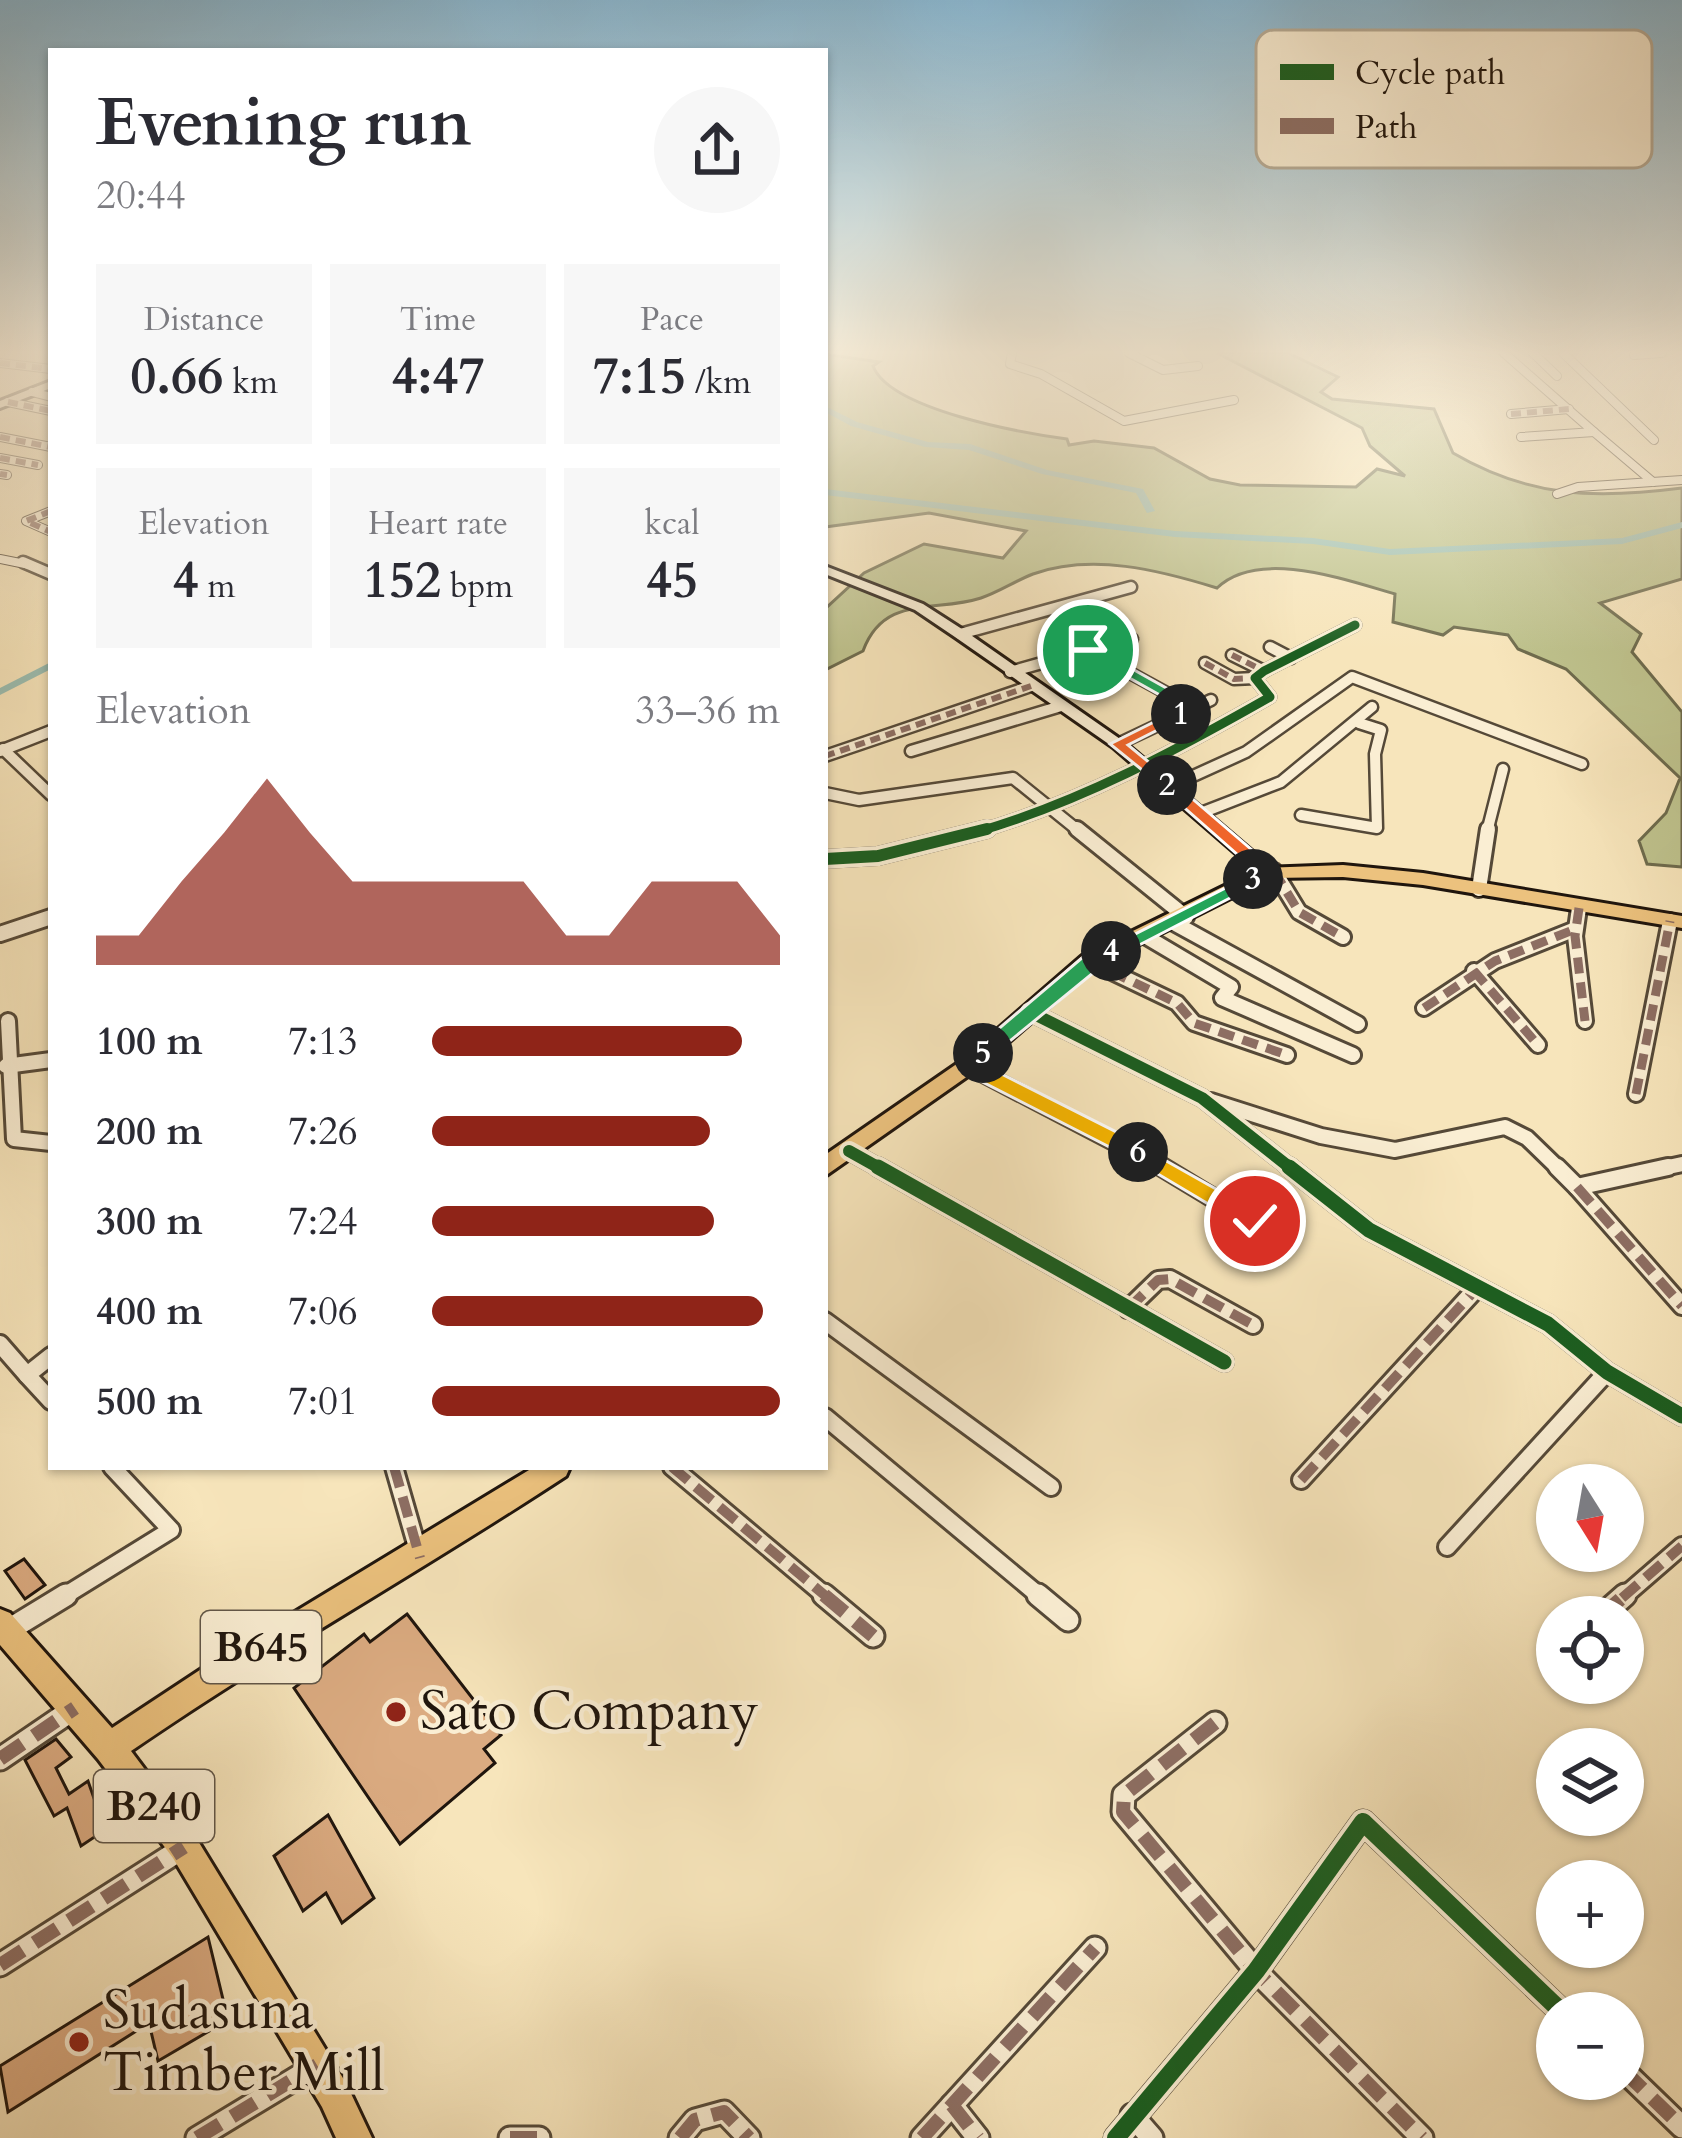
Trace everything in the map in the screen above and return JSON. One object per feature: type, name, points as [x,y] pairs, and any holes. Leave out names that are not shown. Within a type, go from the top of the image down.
[{"type":"main road","points":[[828,1165],[968,1066],[1090,962],[1271,872],[1342,871],[1676,921]]},
{"type":"main road","name":"B645","points":[[110,1748],[221,1669],[420,1558],[552,1470]]},
{"type":"main road","name":"B240","points":[[4,1627],[110,1748],[184,1847],[316,2065],[354,2138]]},
{"type":"street","points":[[1619,453],[1653,482]]},
{"type":"street","points":[[0,458],[38,465]]},
{"type":"street","points":[[1557,494],[1578,487],[1682,479]]},
{"type":"street","points":[[48,512],[26,521],[48,531]]},
{"type":"street","points":[[0,559],[48,573]]},
{"type":"street","points":[[828,571],[920,607],[1118,744],[1271,872],[1299,912],[1343,938]]},
{"type":"street","points":[[960,634],[1131,587]]},
{"type":"street","points":[[1205,663],[1234,679],[1259,675],[1355,625]]},
{"type":"street","points":[[1010,672],[1132,639]]},
{"type":"street","points":[[1270,647],[1291,658]]},
{"type":"street","points":[[1088,650],[1194,708]]},
{"type":"street","points":[[828,859],[885,857],[1050,806],[1145,765],[1270,697],[1259,675],[1232,655]]},
{"type":"street","points":[[1169,787],[1246,752],[1352,677],[1582,764]]},
{"type":"street","points":[[828,755],[1031,686]]},
{"type":"street","points":[[1118,744],[1211,700]]},
{"type":"street","points":[[911,751],[1060,706]]},
{"type":"street","points":[[1359,723],[1372,707]]},
{"type":"street","points":[[1202,813],[1281,782],[1342,728],[1359,723],[1381,730],[1376,754],[1377,828],[1301,815]]},
{"type":"street","points":[[48,732],[1,750],[48,792]]},
{"type":"street","points":[[1479,890],[1493,792],[1504,769]]},
{"type":"street","points":[[828,794],[860,800],[1013,778],[1180,920],[1358,1024]]},
{"type":"street","points":[[1580,908],[1573,930],[1579,968],[1588,983],[1586,1021]]},
{"type":"street","points":[[0,934],[48,918]]},
{"type":"street","points":[[1636,1094],[1676,921]]},
{"type":"street","points":[[1424,1008],[1474,971],[1539,938],[1573,930]]},
{"type":"street","points":[[1145,936],[1231,987],[1222,998],[1353,1055]]},
{"type":"street","points":[[1090,962],[1177,1003],[1194,1023],[1287,1055]]},
{"type":"street","points":[[1474,971],[1538,1045]]},
{"type":"street","points":[[1030,1012],[1202,1098],[1322,1136],[1395,1150],[1505,1127],[1527,1138],[1577,1186],[1682,1306]]},
{"type":"street","points":[[8,1021],[7,1142],[48,1143]]},
{"type":"street","points":[[6,1066],[48,1060]]},
{"type":"street","points":[[968,1066],[1127,1146],[1270,1233]]},
{"type":"street","points":[[1202,1098],[1369,1230],[1547,1324],[1607,1372],[1682,1416]]},
{"type":"street","points":[[849,1151],[1224,1363]]},
{"type":"street","points":[[1577,1186],[1682,1165]]},
{"type":"street","points":[[1128,1309],[1158,1280],[1170,1279],[1253,1325]]},
{"type":"street","points":[[1661,1282],[1682,1280]]},
{"type":"street","points":[[1301,1480],[1476,1289]]},
{"type":"street","points":[[828,1323],[1051,1487]]},
{"type":"street","points":[[0,1344],[48,1398]]},
{"type":"street","points":[[27,1376],[48,1358]]},
{"type":"street","points":[[1447,1547],[1607,1372]]},
{"type":"street","points":[[828,1420],[1068,1620]]},
{"type":"street","points":[[4,1627],[171,1530],[115,1470]]},
{"type":"street","points":[[395,1470],[420,1558]]},
{"type":"street","points":[[676,1470],[873,1636]]},
{"type":"street","points":[[1624,1596],[1682,1546]]},
{"type":"street","points":[[0,1759],[75,1708]]},
{"type":"street","points":[[1215,1723],[1124,1795],[1123,1812],[1256,1971],[1422,2138]]},
{"type":"street","points":[[1117,2138],[1256,1971],[1363,1822],[1541,1992]]},
{"type":"street","points":[[0,1965],[184,1847]]},
{"type":"street","points":[[922,2138],[1095,1948]]},
{"type":"street","points":[[197,2138],[316,2065]]},
{"type":"street","points":[[1644,2090],[1682,2127]]},
{"type":"street","points":[[952,2105],[978,2138]]},
{"type":"street","points":[[680,2138],[695,2120],[724,2112],[748,2138]]},
{"type":"street","points":[[1132,2115],[1151,2138]]},
{"type":"street","points":[[510,2138],[539,2138]]},
{"type":"green space","points":[[828,453],[1163,453],[1210,479],[1240,485],[1356,487],[1377,469],[1405,476],[1378,453],[1453,453],[1509,479],[1564,492],[1621,494],[1682,488],[1682,579],[1600,603],[1641,634],[1632,652],[1682,712],[1682,867],[1647,864],[1639,841],[1666,813],[1680,778],[1566,669],[1518,649],[1508,635],[1454,627],[1443,635],[1393,622],[1395,594],[1328,575],[1255,570],[1217,588],[1125,566],[1055,568],[981,598],[897,613],[872,633],[863,651],[828,668],[828,606],[864,573],[924,544],[1003,558],[1026,531],[929,513],[828,527]]},
{"type":"building","points":[[24,1559],[45,1585],[25,1599],[5,1571]]},
{"type":"building","name":"Sato Company","points":[[407,1614],[501,1735],[484,1749],[495,1763],[400,1844],[294,1688],[364,1634],[370,1642]]},
{"type":"building","points":[[56,1739],[71,1757],[56,1768],[69,1794],[88,1781],[105,1830],[81,1846],[67,1808],[54,1816],[25,1760]]},
{"type":"building","points":[[328,1815],[374,1898],[342,1923],[326,1893],[303,1911],[274,1856]]},
{"type":"building","name":"Sudasuna Timber Mill","points":[[208,1937],[228,2020],[158,2061],[149,2023],[8,2112],[0,2066]]},
{"type":"waterway","points":[[987,453],[1045,472],[1140,491],[1150,511]]},
{"type":"waterway","points":[[828,492],[1175,534],[1313,541],[1390,552],[1622,541],[1682,525]]},
{"type":"waterway","points":[[0,692],[48,667]]},
{"type":"marked path","points":[[0,458],[38,465]]},
{"type":"marked path","points":[[0,474],[7,475]]},
{"type":"marked path","points":[[48,512],[26,521],[48,531]]},
{"type":"marked path","points":[[1088,650],[1132,639]]},
{"type":"marked path","points":[[1232,655],[1264,671]]},
{"type":"marked path","points":[[1205,663],[1234,679],[1255,678]]},
{"type":"marked path","points":[[828,755],[1031,686]]},
{"type":"marked path","points":[[1274,871],[1299,912],[1343,937]]},
{"type":"marked path","points":[[1579,908],[1575,936],[1585,1021]]},
{"type":"marked path","points":[[1636,1094],[1670,921]]},
{"type":"marked path","points":[[1424,1008],[1495,961],[1573,930]]},
{"type":"marked path","points":[[1089,961],[1177,1003],[1194,1023],[1287,1055]]},
{"type":"marked path","points":[[1474,971],[1538,1045]]},
{"type":"marked path","points":[[968,1066],[1127,1146],[1271,1233]]},
{"type":"marked path","points":[[1577,1187],[1682,1306]]},
{"type":"marked path","points":[[1128,1309],[1158,1280],[1170,1279],[1253,1325]]},
{"type":"marked path","points":[[1301,1480],[1476,1289]]},
{"type":"marked path","points":[[395,1470],[420,1558]]},
{"type":"marked path","points":[[676,1470],[873,1636]]},
{"type":"marked path","points":[[1624,1596],[1682,1546]]},
{"type":"marked path","points":[[0,1759],[75,1708]]},
{"type":"marked path","points":[[1215,1723],[1124,1795],[1123,1812],[1256,1971],[1422,2138]]},
{"type":"marked path","points":[[0,1965],[184,1847]]},
{"type":"marked path","points":[[922,2138],[1095,1948]]},
{"type":"marked path","points":[[197,2138],[317,2065]]},
{"type":"marked path","points":[[1644,2090],[1682,2127]]},
{"type":"marked path","points":[[952,2105],[978,2138]]},
{"type":"marked path","points":[[680,2138],[695,2120],[724,2112],[749,2138]]},
{"type":"marked path","points":[[510,2138],[539,2138]]},
{"type":"cycle path","points":[[828,859],[878,856],[935,845],[1055,805],[1114,779],[1270,697],[1255,678],[1355,625]]},
{"type":"cycle path","points":[[1030,1012],[1202,1098],[1369,1230],[1422,1262],[1548,1324],[1607,1372],[1682,1416]]},
{"type":"cycle path","points":[[849,1151],[1224,1362]]},
{"type":"cycle path","points":[[1116,2138],[1256,1971],[1363,1822],[1541,1992]]},
{"type":"place","name":"Sato Company","points":[[396,1712]]},
{"type":"place","name":"Sudasuna Timber Mill","points":[[79,2042]]},
{"type":"route","points":[[1088,650],[1194,708],[1118,744],[1267,872],[1090,962],[968,1066],[1127,1146],[1255,1221]]}]
